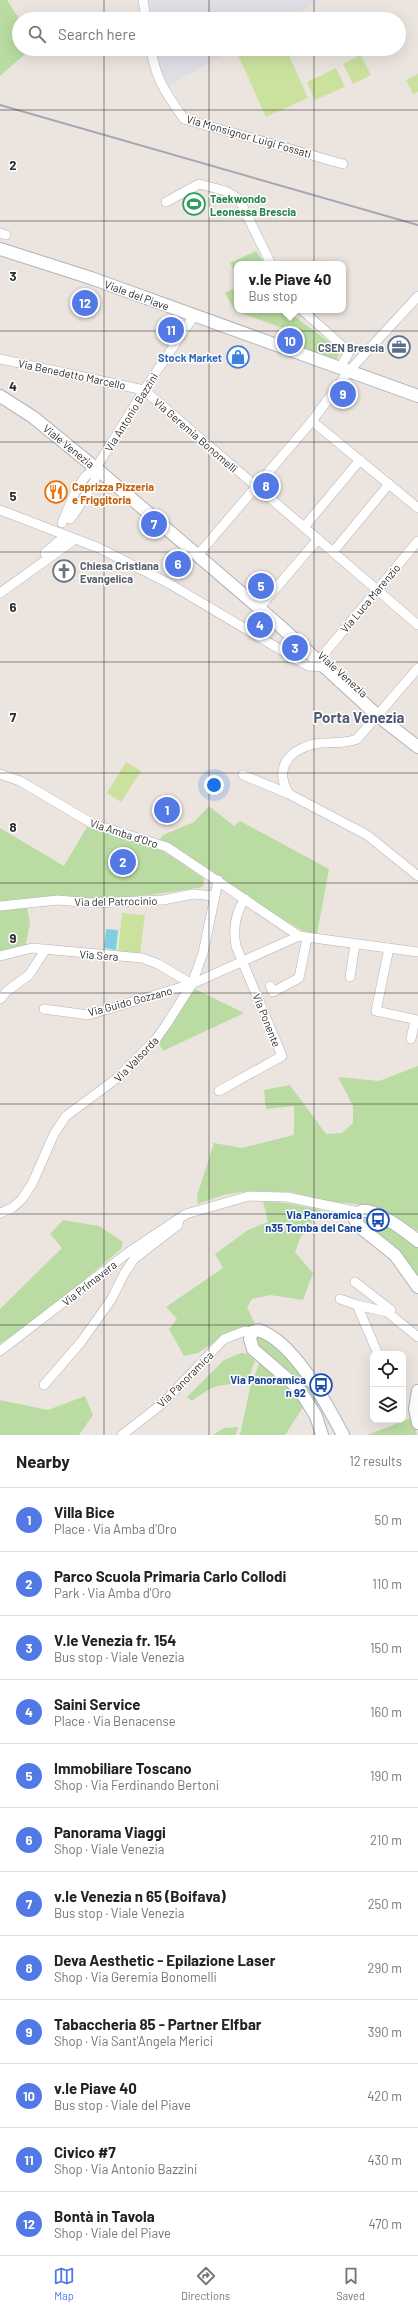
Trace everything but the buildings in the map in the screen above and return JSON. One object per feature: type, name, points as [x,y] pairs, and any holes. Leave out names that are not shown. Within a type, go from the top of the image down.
[{"type":"street","points":[[143,0],[145,12]]},
{"type":"street","name":"Via Monsignor Luigi Fossati","points":[[152,56],[155,71],[164,90],[184,119],[343,164]]},
{"type":"street","points":[[166,202],[199,184],[226,191],[239,199],[270,261]]},
{"type":"street","name":"Viale del Piave","points":[[0,249],[64,268],[418,396]]},
{"type":"street","points":[[197,556],[312,421],[344,370],[418,296]]},
{"type":"street","points":[[305,313],[349,352],[344,370]]},
{"type":"street","name":"Via Antonio Bazzini","points":[[66,520],[95,480],[96,468],[144,390],[194,316]]},
{"type":"street","name":"Via Benedetto Marcello","points":[[0,359],[144,390]]},
{"type":"street","name":"Via Geremia Bonomelli","points":[[144,390],[418,625]]},
{"type":"street","name":"Viale Venezia","points":[[0,396],[33,417],[96,468],[418,747]]},
{"type":"street","points":[[312,421],[418,508]]},
{"type":"street","points":[[304,527],[360,460]]},
{"type":"street","points":[[333,552],[389,484]]},
{"type":"street","points":[[0,510],[74,540],[99,548],[170,584],[308,666],[326,667]]},
{"type":"street","points":[[0,585],[61,541],[65,536]]},
{"type":"street","points":[[259,608],[318,539]]},
{"type":"street","points":[[0,593],[74,540]]},
{"type":"street","name":"Via Luca Marenzio","points":[[322,655],[418,541]]},
{"type":"street","name":"Viale Venezia","points":[[280,626],[298,634],[322,655],[380,713]]},
{"type":"street","points":[[289,794],[283,784],[282,772],[286,760],[297,750],[314,744],[347,743],[356,740],[418,668]]},
{"type":"street","name":"Via Amba d'Oro","points":[[0,774],[20,781],[93,824],[167,847],[303,937],[418,952]]},
{"type":"street","points":[[242,775],[289,794],[367,835],[418,876]]},
{"type":"street","points":[[215,896],[218,880]]},
{"type":"street","name":"Via del Patrocinio","points":[[0,906],[58,900],[91,903],[162,900],[193,894],[215,896]]},
{"type":"street","name":"Via Valsorda","points":[[0,1213],[12,1208],[22,1199],[32,1184],[54,1134],[66,1116],[116,1079],[156,1039],[192,984],[203,953],[215,896]]},
{"type":"street","points":[[243,962],[236,946],[233,933],[237,913],[244,899]]},
{"type":"street","points":[[192,984],[303,937],[299,978],[273,992],[270,986]]},
{"type":"street","points":[[350,977],[355,944]]},
{"type":"street","name":"Via Sera","points":[[0,956],[32,948],[142,958],[158,964],[192,984]]},
{"type":"street","points":[[389,948],[376,1011],[416,1020],[411,1039]]},
{"type":"street","points":[[0,999],[7,991],[29,975],[46,949]]},
{"type":"street","name":"Via Ponente","points":[[219,1091],[282,1056],[243,962]]},
{"type":"street","name":"Via Guido Gozzano","points":[[44,1010],[88,1015],[192,984]]},
{"type":"street","name":"Via Primavera","points":[[0,1351],[129,1252],[179,1217],[214,1204],[249,1196],[287,1197],[358,1212]]},
{"type":"street","points":[[418,1241],[407,1231],[372,1212],[358,1212],[355,1220],[360,1227],[395,1255],[418,1287]]},
{"type":"street","name":"Via Primavera","points":[[44,1385],[80,1342],[111,1300],[124,1274],[134,1259],[178,1225],[179,1217]]},
{"type":"street","points":[[355,1282],[402,1319],[418,1336]]},
{"type":"street","points":[[340,1299],[357,1306],[387,1312],[418,1336]]},
{"type":"street","points":[[357,1306],[377,1351]]},
{"type":"street","name":"Via Panoramica","points":[[122,1435],[163,1403],[224,1339],[245,1331],[252,1332],[258,1330],[275,1339],[306,1372],[343,1435]]},
{"type":"street","points":[[252,1332],[250,1339],[253,1349],[299,1389],[316,1416],[322,1435]]},
{"type":"street","points":[[418,1391],[415,1409],[418,1423]]},
{"type":"shaded area","points":[[148,0],[321,0],[300,12],[150,12]]},
{"type":"shaded area","points":[[156,56],[221,56],[168,86],[159,71]]},
{"type":"green space","points":[[0,0],[7,0],[15,12],[12,12],[12,56],[23,56],[0,76]]},
{"type":"green space","points":[[238,56],[289,56],[308,98],[266,117]]},
{"type":"green space","points":[[362,56],[371,75],[353,84],[343,64]]},
{"type":"green space","points":[[336,68],[345,87],[315,100],[307,82]]},
{"type":"green space","points":[[418,74],[418,92],[413,94],[406,80]]},
{"type":"green space","points":[[256,251],[263,261],[234,261]]},
{"type":"green space","points":[[234,261],[234,270],[230,263]]},
{"type":"green space","points":[[234,288],[234,309],[225,293]]},
{"type":"green space","points":[[241,313],[290,313],[341,351],[336,360],[281,339],[283,328]]},
{"type":"green space","points":[[126,762],[141,771],[121,802],[107,793]]},
{"type":"green space","points":[[209,806],[234,826],[240,821],[329,869],[317,934],[303,931],[258,905],[160,840],[163,835],[194,822]]},
{"type":"green space","points":[[88,825],[157,847],[202,877],[204,880],[203,887],[102,899],[0,904],[0,828],[64,866]]},
{"type":"green space","points":[[27,908],[30,923],[25,948],[0,954],[0,910]]},
{"type":"green space","points":[[122,913],[145,915],[140,954],[118,952]]},
{"type":"green space","points":[[195,989],[244,1013],[163,1051],[158,1042],[177,1012]]},
{"type":"green space","points":[[418,1066],[418,1231],[383,1211],[365,1205],[326,1201],[291,1192],[248,1191],[223,1195],[198,1204],[197,1196],[214,1143],[242,1148],[294,1135],[294,1106],[266,1109],[264,1090],[290,1085],[326,1134],[342,1133],[353,1123],[353,1106],[338,1077],[379,1081]]},
{"type":"green space","points":[[263,1201],[287,1203],[321,1210],[300,1238],[295,1252],[313,1273],[303,1300],[270,1295],[252,1299],[247,1307],[255,1324],[216,1341],[198,1353],[184,1356],[169,1329],[177,1319],[166,1307],[223,1268],[215,1254],[248,1230],[268,1222]]},
{"type":"green space","points":[[367,1216],[388,1226],[418,1248],[418,1277],[390,1242],[364,1222],[364,1218]]},
{"type":"green space","points":[[63,1220],[99,1226],[123,1242],[121,1249],[39,1318],[0,1344],[0,1309],[62,1248],[50,1234]]},
{"type":"green space","points":[[256,1336],[277,1348],[294,1364],[320,1405],[316,1406],[307,1391],[292,1373],[254,1343]]},
{"type":"green space","points":[[241,1353],[248,1354],[255,1361],[246,1385],[230,1384],[218,1386],[206,1391],[192,1401],[187,1397],[224,1360]]},
{"type":"green space","points":[[260,1361],[290,1386],[305,1404],[285,1435],[240,1435],[250,1388]]},
{"type":"green space","points":[[85,1396],[93,1415],[79,1435],[0,1435],[0,1400],[48,1410]]},
{"type":"green space","points":[[412,1418],[417,1435],[367,1435],[399,1423],[406,1423],[406,1420]]},
{"type":"green space","points":[[238,1427],[236,1435],[213,1435],[224,1428]]},
{"type":"water","points":[[106,929],[118,930],[116,950],[104,948]]},
{"type":"railway","points":[[0,105],[418,225]]},
{"type":"place","name":"Taekwondo Leonessa Brescia","points":[[194,204]]},
{"type":"place","name":"Bontà in Tavola","points":[[85,303]]},
{"type":"place","name":"Civico #7","points":[[171,330]]},
{"type":"place","name":"v.le Piave 40","points":[[290,341]]},
{"type":"place","name":"CSEN Brescia","points":[[399,347]]},
{"type":"place","name":"Stock Market","points":[[238,357]]},
{"type":"place","name":"Tabaccheria 85 - Partner Elfbar","points":[[343,394]]},
{"type":"place","name":"Deva Aesthetic - Epilazione Laser","points":[[266,486]]},
{"type":"place","name":"Caprizza Pizzeria e Friggitoria","points":[[56,492]]},
{"type":"place","name":"v.le Venezia n 65 (Boifava)","points":[[154,524]]},
{"type":"place","name":"Panorama Viaggi","points":[[178,564]]},
{"type":"place","name":"Chiesa Cristiana Evangelica","points":[[64,571]]},
{"type":"place","name":"Immobiliare Toscano","points":[[261,586]]},
{"type":"place","name":"Saini Service","points":[[260,625]]},
{"type":"place","name":"V.le Venezia fr. 154","points":[[295,648]]},
{"type":"place","name":"Villa Bice","points":[[167,810]]},
{"type":"place","name":"Parco Scuola Primaria Carlo Collodi","points":[[123,862]]},
{"type":"place","name":"Via Panoramica n35 Tomba del Cane","points":[[378,1220]]},
{"type":"place","name":"Via Panoramica n 92","points":[[321,1385]]},
{"type":"district","name":"Porta Venezia","points":[[359,717]]}]
